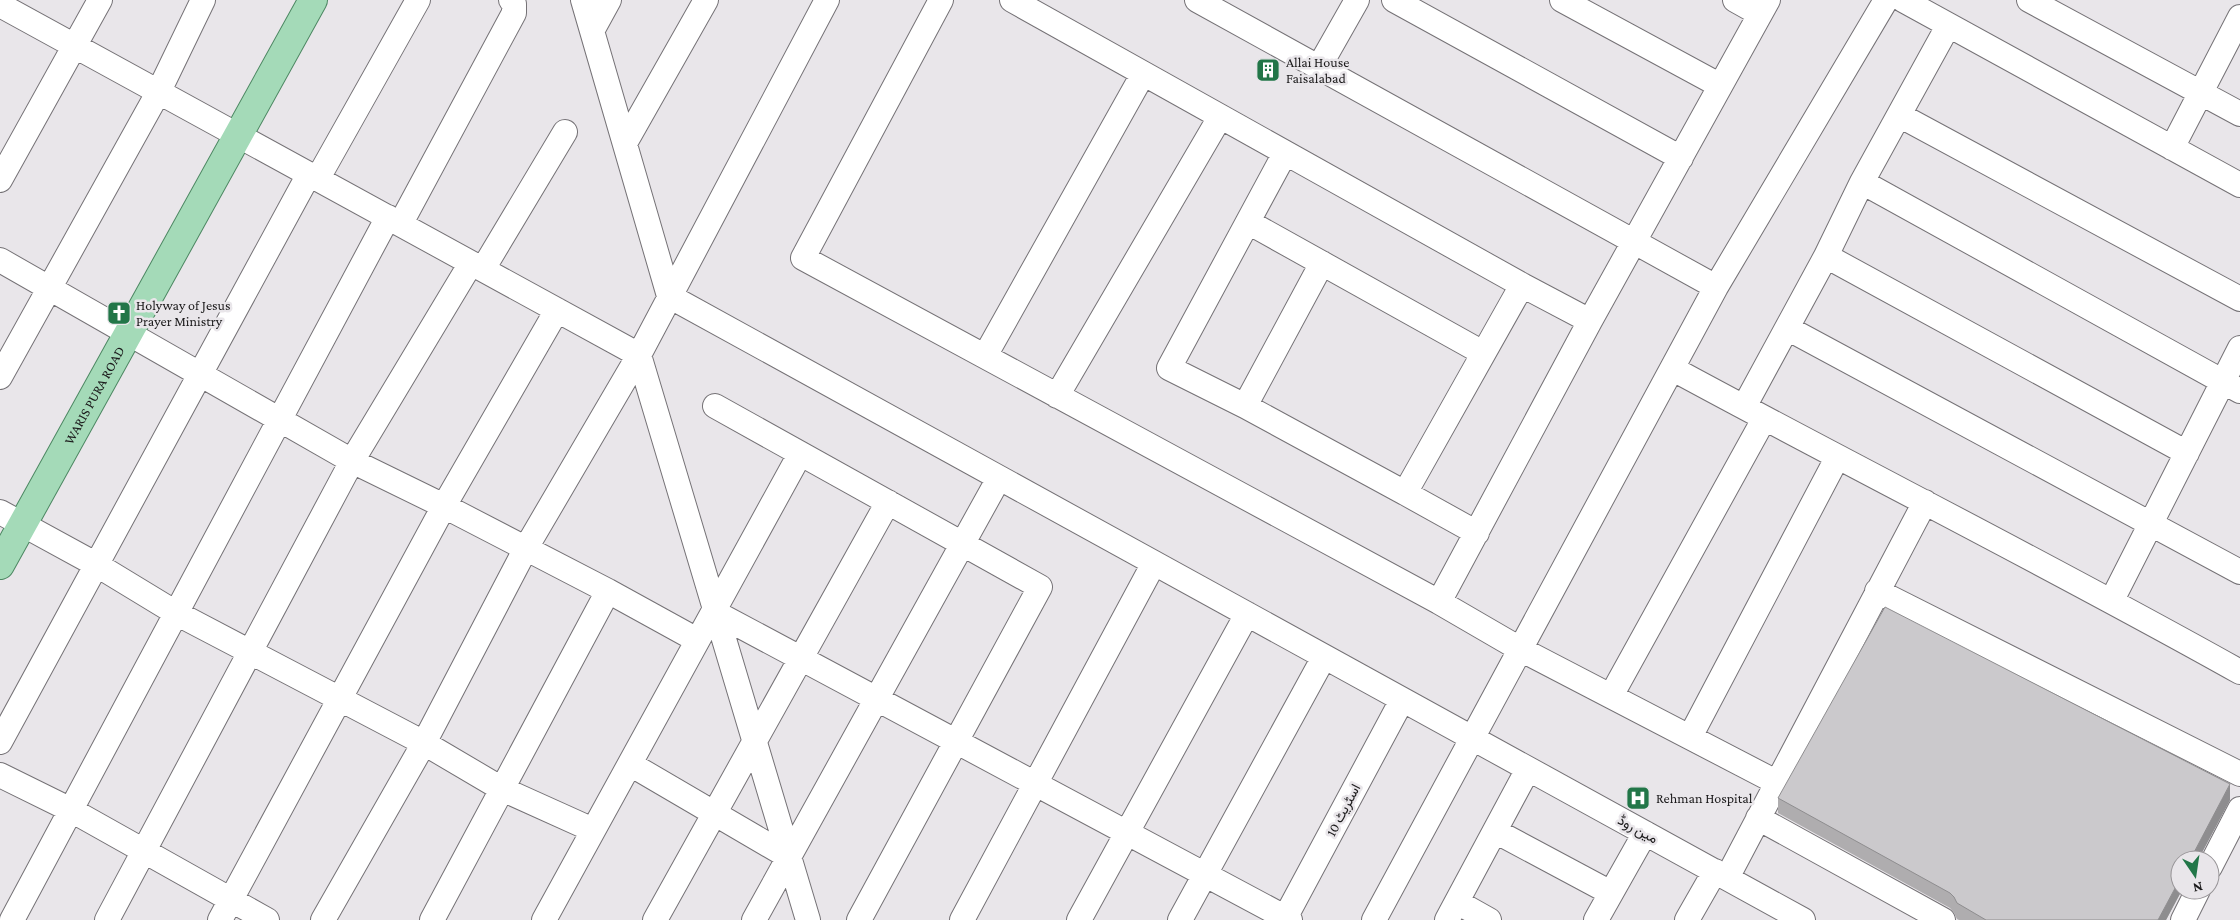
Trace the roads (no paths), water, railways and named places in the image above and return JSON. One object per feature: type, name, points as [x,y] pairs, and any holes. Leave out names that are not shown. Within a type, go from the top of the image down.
[{"type":"main road","name":"WARIS PURA ROAD","points":[[0,565],[11,518],[129,333],[313,0]]},
{"type":"street","points":[[0,180],[100,0]]},
{"type":"street","points":[[0,377],[159,91],[203,0]]},
{"type":"street","points":[[0,742],[200,374],[418,0]]},
{"type":"street","points":[[12,920],[280,419],[514,13],[514,4],[511,0]]},
{"type":"street","points":[[583,0],[669,296]]},
{"type":"street","points":[[592,31],[609,0]]},
{"type":"street","points":[[625,143],[706,0]]},
{"type":"street","points":[[323,920],[424,743],[526,548],[639,355],[827,0]]},
{"type":"street","points":[[941,0],[803,258],[1439,602],[1520,649],[1776,782]]},
{"type":"street","points":[[1012,0],[1522,285],[1590,321]]},
{"type":"street","points":[[1197,0],[1716,287]]},
{"type":"street","points":[[1319,68],[1357,0]]},
{"type":"street","points":[[1394,0],[1681,158]]},
{"type":"street","points":[[1562,0],[1719,85]]},
{"type":"street","points":[[1439,602],[1590,321],[1681,158],[1719,85],[1764,7],[1735,0]]},
{"type":"street","points":[[1374,920],[1716,287],[1886,0]]},
{"type":"street","points":[[1904,0],[1948,26],[2240,185]]},
{"type":"street","points":[[2029,0],[2055,6],[2202,94],[2240,114]]},
{"type":"street","points":[[0,5],[159,91],[243,128],[314,176],[639,355],[789,857],[810,918]]},
{"type":"street","points":[[2172,148],[2202,94],[2240,17]]},
{"type":"street","points":[[1611,696],[1754,413],[1787,328],[1826,256],[1862,182],[1948,26]]},
{"type":"street","points":[[985,356],[1143,74]]},
{"type":"street","points":[[1898,115],[2240,299]]},
{"type":"street","points":[[1057,396],[1220,117]]},
{"type":"street","points":[[107,920],[352,461],[565,132]]},
{"type":"street","points":[[1285,153],[1169,368],[1245,406],[1477,533]]},
{"type":"street","points":[[1862,182],[2232,386]]},
{"type":"street","points":[[1248,222],[1483,353]]},
{"type":"street","points":[[1826,256],[2187,453]]},
{"type":"street","points":[[0,260],[352,461],[526,548],[698,640]]},
{"type":"street","points":[[1245,406],[1322,263]]},
{"type":"street","points":[[1405,493],[1522,285]]},
{"type":"street","name":"مین روڈ","points":[[669,296],[1803,920]]},
{"type":"street","points":[[225,910],[444,506],[556,310]]},
{"type":"street","points":[[1787,328],[2240,572]]},
{"type":"street","points":[[2112,600],[2187,453],[2232,386],[2240,348]]},
{"type":"street","points":[[1673,369],[1837,458],[2112,600],[2240,672]]},
{"type":"street","points":[[715,406],[1040,587],[859,920]]},
{"type":"street","points":[[544,920],[800,454]]},
{"type":"street","points":[[1690,737],[1837,458]]},
{"type":"street","points":[[754,920],[999,478]]},
{"type":"street","points":[[654,920],[888,502]]},
{"type":"street","points":[[1688,920],[1721,875],[1758,818],[1925,502]]},
{"type":"street","points":[[11,518],[97,564],[176,613],[424,743],[502,789],[593,830]]},
{"type":"street","points":[[962,920],[1154,563]]},
{"type":"street","points":[[432,920],[608,591]]},
{"type":"street","points":[[1877,591],[2240,774]]},
{"type":"street","points":[[715,611],[1286,919]]},
{"type":"street","points":[[1078,920],[1246,614]]},
{"type":"street","points":[[1180,920],[1324,656]]},
{"type":"street","name":"اسٹریٹ 10","points":[[1286,919],[1402,700]]},
{"type":"street","points":[[630,764],[789,857]]},
{"type":"street","points":[[1489,920],[1452,911],[1528,769]]},
{"type":"street","points":[[0,775],[71,810],[144,851],[225,910],[267,920]]},
{"type":"street","points":[[2219,850],[2240,810]]},
{"type":"street","points":[[1758,818],[1943,920]]},
{"type":"street","points":[[1495,831],[1611,893]]},
{"type":"street","points":[[1596,920],[1645,833]]},
{"type":"street","points":[[2183,920],[2193,900]]},
{"type":"place","name":"Allai House Faisalabad","points":[[1268,70]]},
{"type":"place","name":"Holyway of Jesus Prayer Ministry","points":[[119,313]]},
{"type":"place","name":"Rehman Hospital","points":[[1638,798]]}]
